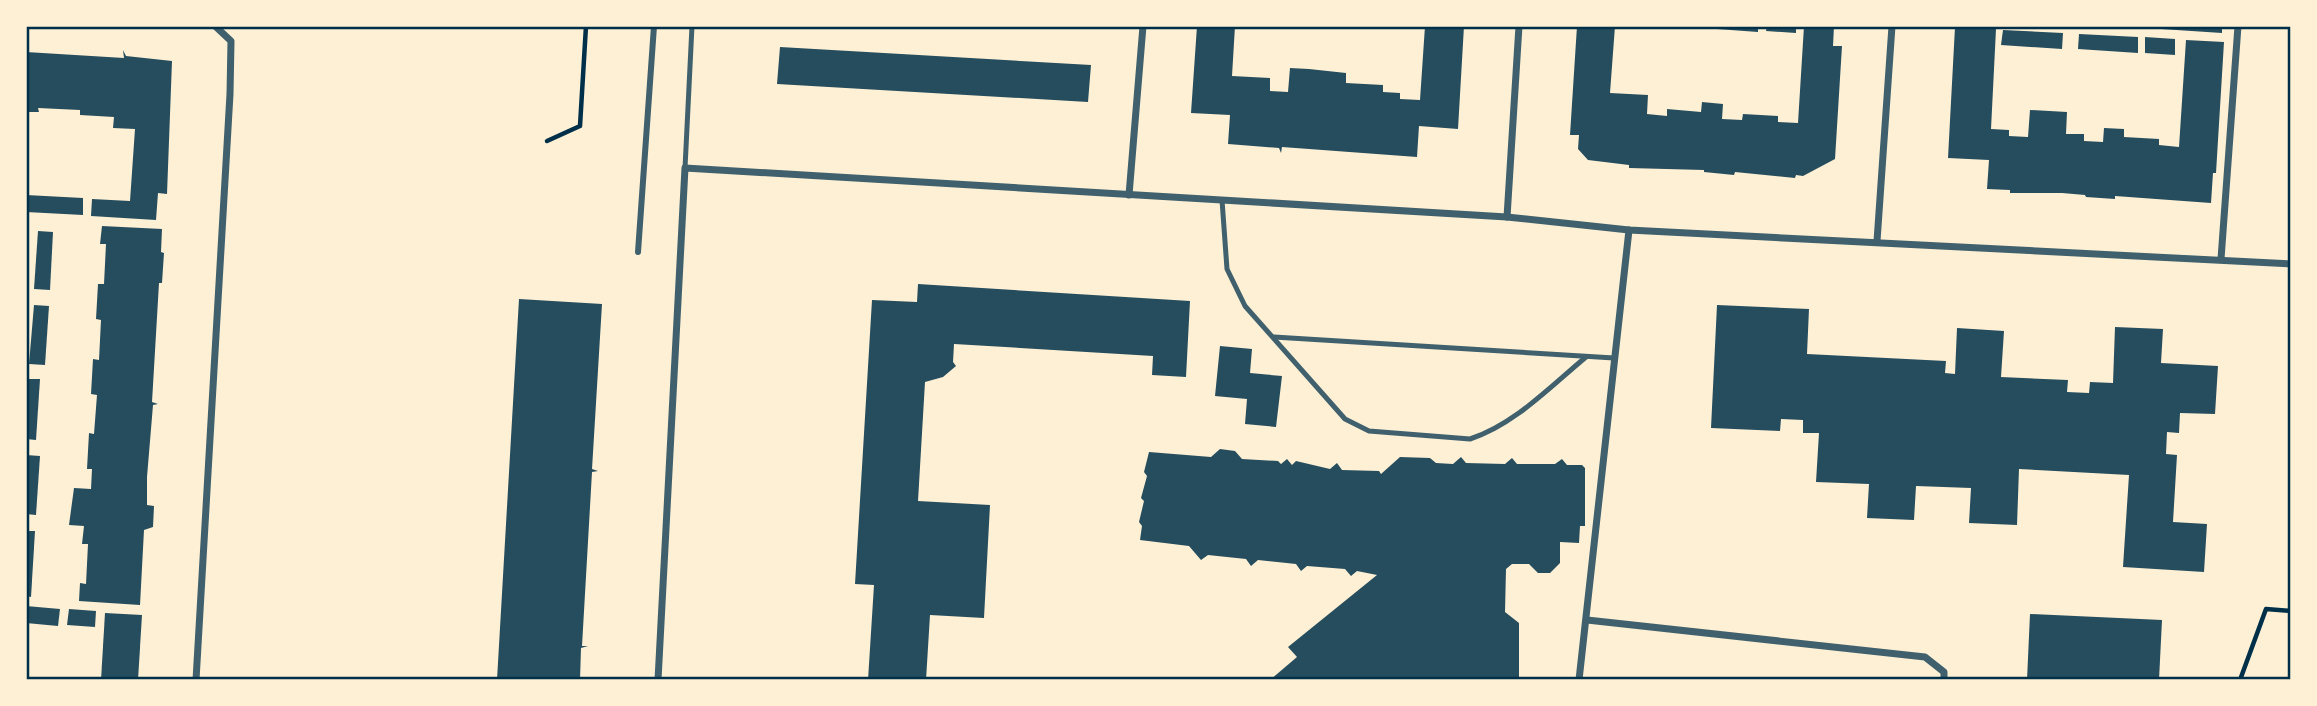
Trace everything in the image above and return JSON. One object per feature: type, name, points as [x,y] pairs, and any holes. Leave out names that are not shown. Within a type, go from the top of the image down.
[{"type":"street","points":[[195,680],[230,94],[231,41],[215,26]]},
{"type":"street","points":[[638,252],[654,26]]},
{"type":"street","points":[[1129,195],[1143,26]]},
{"type":"street","points":[[1507,217],[1519,26]]},
{"type":"street","points":[[1877,241],[1892,26]]},
{"type":"street","points":[[2221,259],[2238,26]]},
{"type":"street","points":[[658,680],[685,168],[1507,217],[1629,230],[2291,264]]},
{"type":"street","points":[[1579,680],[1629,230]]},
{"type":"street","points":[[1587,620],[1925,657],[1944,672],[1944,680]]},
{"type":"lane","points":[[685,168],[692,26]]},
{"type":"lane","points":[[1222,201],[1227,269],[1245,306],[1345,419],[1354,425],[1369,431],[1470,439],[1483,435],[1531,404],[1586,357]]},
{"type":"lane","points":[[1274,337],[1614,358]]},
{"type":"path","points":[[547,141],[580,126],[586,26]]},
{"type":"path","points":[[2239,680],[2266,609],[2291,611]]},
{"type":"building","points":[[1197,26],[1235,26],[1232,76],[1270,78],[1270,91],[1288,92],[1290,68],[1309,69],[1346,73],[1346,83],[1383,85],[1383,92],[1400,93],[1400,99],[1420,100],[1425,26],[1464,26],[1458,129],[1419,126],[1417,157],[1282,147],[1281,153],[1279,148],[1228,144],[1230,115],[1191,113]]},
{"type":"building","points":[[1577,26],[1615,26],[1610,93],[1648,95],[1647,114],[1667,116],[1667,109],[1701,112],[1702,102],[1723,104],[1722,119],[1742,120],[1743,114],[1778,116],[1778,122],[1798,123],[1804,26],[1834,26],[1833,46],[1842,46],[1835,159],[1803,176],[1796,175],[1795,178],[1735,172],[1734,175],[1704,170],[1629,168],[1629,165],[1588,160],[1578,149],[1579,135],[1570,135]]},
{"type":"building","points":[[1758,26],[1758,32],[1703,28]]},
{"type":"building","points":[[1767,26],[1796,26],[1796,33],[1766,31]]},
{"type":"building","points":[[2161,26],[2222,26],[2222,33],[2161,29]]},
{"type":"building","points":[[1955,27],[1996,29],[1991,129],[2009,130],[2009,136],[2028,137],[2030,110],[2067,112],[2066,134],[2084,134],[2084,141],[2103,142],[2104,128],[2124,129],[2124,137],[2159,139],[2159,145],[2179,147],[2186,40],[2224,42],[2216,173],[2213,173],[2211,203],[2115,196],[2115,199],[2062,193],[2010,193],[2010,190],[1987,189],[1989,160],[1948,158]]},
{"type":"building","points":[[2003,30],[2063,33],[2062,49],[2001,45]]},
{"type":"building","points":[[2079,34],[2138,37],[2138,53],[2078,49]]},
{"type":"building","points":[[2145,37],[2175,39],[2175,55],[2145,53]]},
{"type":"building","points":[[780,47],[1091,65],[1088,102],[777,84]]},
{"type":"building","points":[[123,50],[126,56],[172,61],[167,194],[158,193],[156,220],[91,216],[92,199],[130,201],[135,129],[113,128],[114,117],[80,115],[80,110],[38,108],[39,112],[26,112],[26,52],[124,58]]},
{"type":"building","points":[[26,195],[83,198],[83,215],[26,212]]},
{"type":"building","points":[[102,226],[162,229],[161,252],[164,253],[162,283],[159,283],[152,402],[158,404],[153,405],[147,477],[147,505],[154,506],[153,527],[144,530],[140,605],[79,601],[80,583],[86,584],[88,544],[82,544],[84,526],[69,525],[74,488],[91,489],[92,469],[87,469],[89,433],[94,434],[97,395],[91,394],[93,359],[99,360],[101,320],[96,319],[98,284],[104,284],[106,244],[100,244]]},
{"type":"building","points":[[38,231],[53,232],[50,290],[34,289]]},
{"type":"building","points":[[918,284],[1190,301],[1186,377],[1152,375],[1153,356],[954,344],[953,362],[956,366],[943,377],[925,382],[918,501],[990,505],[984,618],[930,615],[926,680],[868,680],[874,585],[855,584],[872,300],[917,302]]},
{"type":"building","points":[[519,299],[602,304],[592,469],[598,471],[592,472],[582,646],[588,646],[581,648],[580,680],[497,680]]},
{"type":"building","points":[[34,305],[49,306],[45,365],[29,364]]},
{"type":"building","points":[[1717,305],[1809,309],[1807,354],[1946,361],[1945,373],[1955,374],[1957,328],[2004,331],[2001,377],[2068,380],[2067,392],[2089,393],[2090,382],[2113,383],[2115,327],[2163,329],[2161,363],[2218,366],[2215,414],[2180,413],[2179,433],[2167,432],[2166,454],[2177,455],[2173,522],[2207,524],[2204,572],[2123,567],[2129,475],[2019,469],[2017,525],[1969,523],[1971,488],[1916,486],[1914,520],[1867,518],[1869,484],[1816,482],[1819,433],[1803,433],[1803,420],[1781,419],[1780,431],[1711,428]]},
{"type":"building","points":[[1220,346],[1252,349],[1250,373],[1282,376],[1276,427],[1245,424],[1247,399],[1215,396]]},
{"type":"building","points":[[26,379],[40,379],[36,440],[26,439]]},
{"type":"building","points":[[1220,449],[1235,451],[1242,459],[1278,461],[1281,464],[1287,459],[1292,465],[1296,461],[1330,469],[1337,463],[1342,470],[1379,471],[1381,474],[1400,457],[1430,458],[1436,463],[1453,464],[1461,457],[1466,463],[1505,464],[1512,458],[1517,464],[1555,464],[1562,459],[1567,465],[1582,465],[1585,468],[1585,526],[1580,526],[1579,543],[1560,542],[1560,563],[1550,573],[1538,573],[1529,564],[1512,564],[1506,569],[1505,612],[1519,623],[1519,680],[1270,680],[1297,657],[1288,647],[1377,575],[1357,571],[1351,576],[1345,569],[1307,566],[1301,571],[1296,564],[1258,560],[1251,566],[1246,559],[1208,555],[1201,560],[1189,546],[1140,540],[1142,526],[1139,522],[1144,501],[1141,498],[1147,476],[1144,472],[1149,452],[1211,457]]},
{"type":"building","points":[[26,455],[40,456],[36,515],[26,514]]},
{"type":"building","points":[[26,531],[35,531],[31,597],[26,596]]},
{"type":"building","points":[[26,606],[60,609],[58,626],[26,623]]},
{"type":"building","points":[[69,609],[96,611],[95,627],[67,625]]},
{"type":"building","points":[[105,613],[142,615],[138,680],[101,680]]},
{"type":"building","points":[[2030,614],[2162,620],[2159,680],[2027,680]]}]
